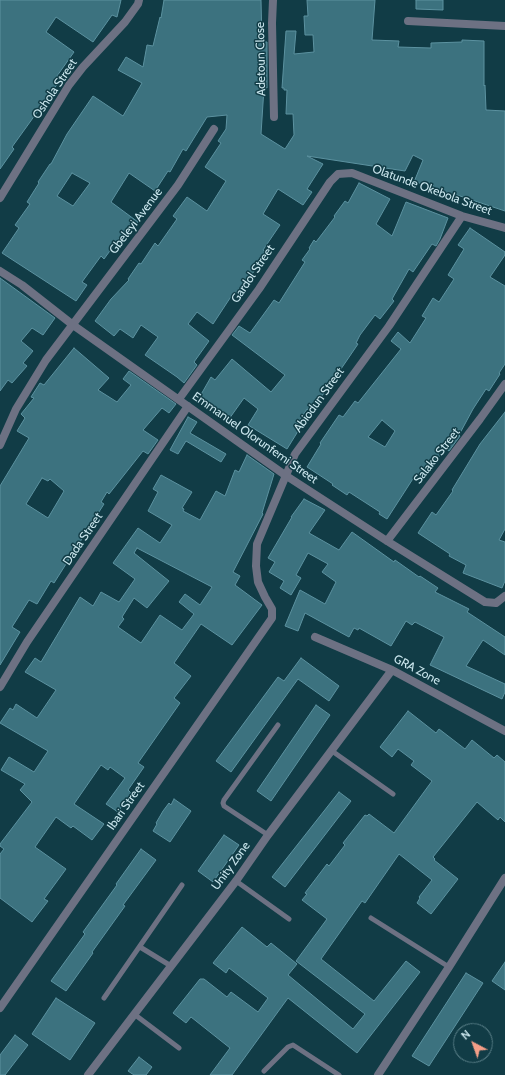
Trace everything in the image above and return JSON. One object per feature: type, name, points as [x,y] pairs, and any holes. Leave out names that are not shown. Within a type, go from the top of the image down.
[{"type":"street","name":"Oshola Street","points":[[0,198],[69,85],[83,67],[125,22],[138,4],[139,0]]},
{"type":"street","name":"Adetoun Close","points":[[274,0],[272,23],[274,117]]},
{"type":"street","points":[[408,21],[505,26]]},
{"type":"street","name":"Gbeleyi Avenue","points":[[0,445],[16,409],[46,360],[178,185],[214,129]]},
{"type":"street","name":"Olatunde Okebola Street","points":[[352,173],[462,216],[505,228]]},
{"type":"street","name":"Gardol Street","points":[[179,399],[258,289],[330,182],[338,174],[352,173]]},
{"type":"street","name":"Abiodun Street","points":[[272,618],[272,609],[264,597],[258,582],[256,566],[257,544],[285,474],[295,454],[389,326],[462,216]]},
{"type":"street","name":"Emmanuel Olorunfemi Street","points":[[0,271],[22,285],[73,325],[285,474],[387,541],[485,602],[496,603],[505,596]]},
{"type":"street","name":"Salako Street","points":[[387,541],[505,384]]},
{"type":"street","name":"Dada Street","points":[[0,687],[27,642],[188,406]]},
{"type":"street","name":"Ibari Street","points":[[0,1008],[272,618]]},
{"type":"street","name":"GRA Zone","points":[[315,637],[392,670],[505,731]]},
{"type":"street","name":"Unity Zone","points":[[88,1075],[236,881],[268,835],[392,670]]},
{"type":"street","points":[[378,1075],[505,878]]},
{"type":"lane","points":[[268,835],[224,806],[223,803],[278,725]]},
{"type":"lane","points":[[332,751],[393,794]]},
{"type":"lane","points":[[236,881],[289,919]]},
{"type":"lane","points":[[104,998],[182,885]]},
{"type":"lane","points":[[371,918],[449,967]]},
{"type":"lane","points":[[140,946],[171,966]]},
{"type":"lane","points":[[134,1014],[179,1048]]},
{"type":"lane","points":[[264,1071],[288,1047],[293,1046],[339,1075]]},
{"type":"building","points":[[0,0],[121,0],[117,17],[112,15],[93,42],[56,17],[46,32],[74,52],[57,76],[61,79],[12,147],[14,149],[0,169]]},
{"type":"building","points":[[164,0],[261,0],[262,42],[267,42],[267,88],[264,88],[261,134],[285,149],[294,135],[293,114],[286,114],[287,90],[282,88],[286,31],[296,31],[294,54],[314,52],[313,35],[305,35],[304,16],[308,16],[307,0],[375,0],[372,40],[399,41],[398,47],[431,48],[431,43],[462,42],[462,40],[484,41],[484,86],[485,85],[486,110],[505,111],[505,211],[457,195],[433,190],[434,186],[414,182],[423,160],[413,155],[405,171],[307,156],[323,164],[307,189],[312,192],[303,205],[278,189],[263,214],[280,225],[263,250],[266,252],[239,295],[234,292],[213,324],[197,312],[188,324],[209,341],[194,362],[197,365],[184,383],[145,355],[158,337],[141,325],[133,338],[120,329],[114,336],[95,321],[111,299],[129,280],[128,279],[139,263],[141,264],[155,243],[158,246],[177,219],[173,216],[187,197],[207,211],[226,181],[205,167],[221,143],[218,141],[226,129],[227,115],[207,117],[186,151],[183,149],[170,172],[168,171],[155,191],[129,173],[111,202],[138,222],[124,240],[120,237],[104,259],[101,256],[82,282],[87,285],[76,301],[2,253],[19,228],[15,225],[30,204],[27,202],[39,183],[38,182],[51,164],[67,134],[93,96],[123,116],[142,83],[118,70],[126,57],[143,67],[147,45],[153,46],[160,17],[161,18]],"holes":[[[72,173],[90,183],[73,206],[57,196]]]},
{"type":"building","points":[[416,0],[443,0],[443,10],[416,9]]},
{"type":"building","points":[[359,183],[390,199],[376,224],[392,236],[406,202],[448,218],[436,246],[432,244],[413,272],[409,269],[392,299],[394,301],[380,319],[375,315],[360,335],[356,343],[358,344],[328,388],[310,411],[307,409],[296,426],[300,428],[287,449],[248,425],[258,409],[244,398],[229,419],[199,398],[211,377],[215,380],[232,359],[271,392],[285,375],[232,335],[239,326],[250,333],[274,300],[279,303],[305,262],[302,260],[310,249],[309,248],[314,240],[316,242],[345,201],[348,203]]},
{"type":"building","points":[[470,228],[505,252],[505,255],[490,277],[505,286],[505,364],[489,391],[486,389],[473,409],[459,435],[460,436],[449,451],[445,448],[423,479],[416,474],[387,519],[379,514],[380,512],[349,492],[347,495],[307,467],[321,444],[320,443],[339,415],[343,417],[355,401],[358,403],[401,349],[391,341],[398,332],[410,343],[426,318],[422,316],[433,298],[439,302],[454,279],[448,275],[464,249],[458,245]],"holes":[[[382,420],[395,431],[385,447],[368,437]]]},
{"type":"building","points":[[0,278],[55,318],[43,335],[32,328],[21,341],[33,351],[23,363],[27,366],[12,383],[8,380],[0,391]]},
{"type":"building","points":[[74,348],[109,378],[98,390],[117,402],[131,385],[123,379],[129,371],[176,404],[169,413],[162,408],[143,430],[158,440],[148,454],[143,451],[109,494],[107,492],[101,502],[104,504],[54,583],[51,581],[37,604],[29,600],[12,627],[20,632],[0,665],[0,486],[29,438],[17,431],[25,418],[21,414],[34,398],[31,397],[40,383],[44,385]],"holes":[[[42,478],[48,481],[50,479],[64,491],[48,518],[26,504]]]},
{"type":"building","points":[[505,412],[505,529],[499,540],[505,542],[505,581],[502,588],[463,573],[466,565],[449,556],[450,554],[418,533],[432,512],[436,515],[453,491],[452,490],[480,444]]},
{"type":"building","points":[[188,417],[197,422],[190,433],[226,454],[221,462],[186,441],[178,454],[170,450]]},
{"type":"building","points":[[247,455],[274,474],[262,513],[263,514],[233,572],[240,576],[235,585],[262,605],[232,645],[201,624],[174,663],[191,676],[174,698],[180,703],[138,763],[144,767],[128,790],[131,793],[118,812],[106,804],[125,778],[110,767],[108,770],[101,765],[74,804],[104,824],[92,840],[73,826],[71,828],[56,817],[35,847],[66,869],[44,899],[48,901],[32,922],[0,898],[0,854],[4,849],[0,846],[0,844],[32,802],[20,790],[25,784],[1,770],[9,757],[34,772],[48,751],[0,723],[10,708],[13,710],[16,704],[37,718],[56,690],[25,672],[35,658],[41,662],[80,597],[93,606],[101,592],[119,602],[135,579],[113,563],[138,528],[160,543],[172,525],[148,511],[158,492],[153,489],[161,475],[192,492],[182,508],[184,509],[183,511],[200,520],[216,491],[225,496],[235,470],[239,472]],"holes":[[[137,548],[212,587],[200,605],[185,594],[179,602],[194,614],[182,630],[160,615],[141,643],[118,627],[124,619],[122,617],[134,598],[147,608],[169,581],[134,553]]]},
{"type":"building","points":[[304,499],[325,510],[309,533],[339,550],[352,532],[394,562],[395,560],[438,588],[435,592],[469,609],[467,612],[505,637],[505,655],[483,640],[466,666],[505,684],[505,692],[502,699],[430,665],[444,637],[415,622],[412,625],[406,621],[391,646],[359,628],[358,630],[354,628],[349,637],[305,613],[298,631],[285,626],[300,590],[325,604],[336,582],[322,572],[328,564],[308,553],[296,575],[301,578],[291,595],[280,588],[284,581],[269,572],[275,562],[268,558],[291,517]]},
{"type":"building","points":[[301,658],[339,686],[329,701],[298,679],[231,772],[216,761],[278,677],[284,681]]},
{"type":"building","points":[[316,705],[330,715],[271,801],[257,791]]},
{"type":"building","points":[[408,711],[436,733],[439,729],[465,749],[472,740],[494,758],[497,755],[505,762],[505,822],[500,817],[498,820],[477,802],[433,857],[435,859],[434,860],[458,879],[431,914],[417,903],[420,898],[419,897],[432,880],[399,854],[365,903],[362,901],[321,959],[374,1001],[406,961],[420,972],[357,1053],[288,998],[232,1075],[210,1075],[230,1048],[191,1017],[186,1023],[173,1013],[200,979],[204,979],[227,997],[231,992],[258,1012],[268,998],[229,968],[226,973],[213,963],[242,927],[267,947],[271,943],[297,964],[288,975],[353,1029],[365,1014],[296,961],[327,919],[302,900],[307,894],[305,893],[327,864],[329,866],[345,845],[343,843],[365,815],[367,816],[369,814],[394,833],[432,781],[411,765],[414,761],[398,749],[392,757],[380,747]]},
{"type":"building","points":[[339,792],[351,801],[285,887],[272,877]]},
{"type":"building","points":[[174,799],[191,811],[170,842],[153,831],[163,811],[169,803],[171,805]]},
{"type":"building","points":[[224,835],[239,845],[213,882],[198,871]]},
{"type":"building","points":[[141,849],[156,860],[123,905],[125,906],[66,991],[51,981],[85,934],[83,932]]},
{"type":"building","points":[[505,962],[505,990],[492,981]]},
{"type":"building","points":[[466,973],[483,983],[457,1023],[453,1023],[453,1029],[429,1066],[412,1056]]},
{"type":"building","points":[[56,998],[95,1023],[70,1060],[32,1034]]},
{"type":"building","points":[[15,1035],[28,1045],[5,1075],[0,1075],[0,1055]]},
{"type":"building","points":[[139,1057],[152,1067],[146,1075],[134,1075],[128,1071]]}]
